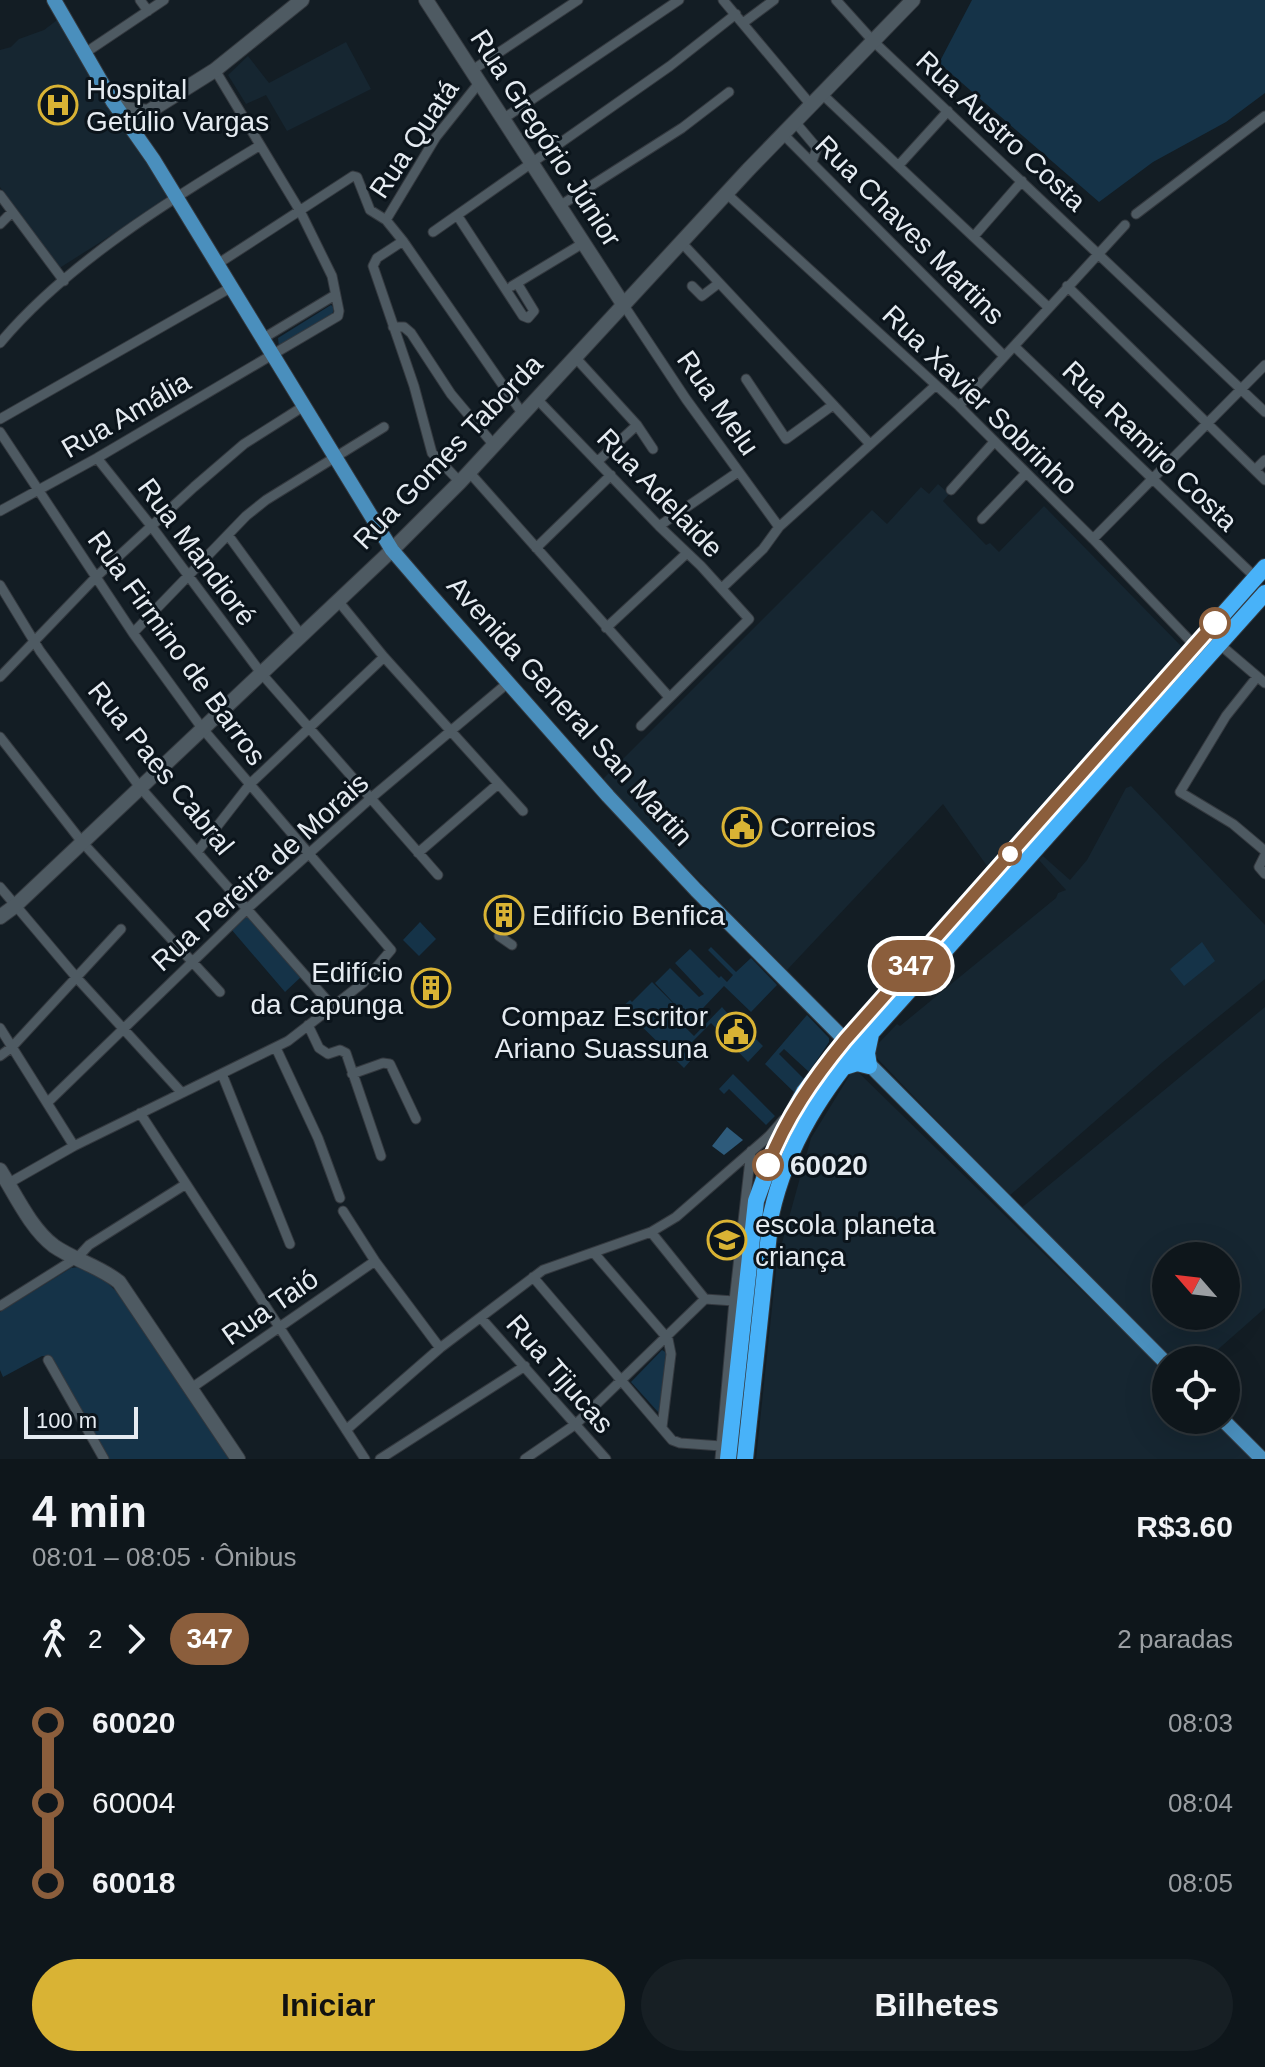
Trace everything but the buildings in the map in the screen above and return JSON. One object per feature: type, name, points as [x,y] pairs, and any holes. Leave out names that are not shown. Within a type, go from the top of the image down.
[{"type":"highway","points":[[745,1459],[771,1215],[784,1134],[816,1102],[847,1052],[949,922],[1260,572]]},
{"type":"highway","points":[[847,1052],[865,1029],[944,952],[1265,593]]},
{"type":"highway","points":[[724,1453],[751,1230],[760,1187],[808,1087],[928,983],[944,952],[949,922]]},
{"type":"main road","name":"Avenida General San Martin","points":[[54,0],[113,102],[176,196],[392,550],[598,784],[847,1052],[1152,1349]]},
{"type":"main road","points":[[136,136],[138,125],[148,112],[215,70],[302,0]]},
{"type":"main road","name":"Rua Gregório Júnior","points":[[427,0],[623,304]]},
{"type":"main road","name":"Rua Gomes Taborda","points":[[0,917],[392,550],[913,0]]},
{"type":"main road","points":[[113,102],[133,111],[148,112]]},
{"type":"main road","points":[[0,1170],[44,1237],[55,1247],[103,1270],[119,1282],[238,1459]]},
{"type":"main road","points":[[1237,1434],[1262,1459]]},
{"type":"street","points":[[140,0],[148,11]]},
{"type":"street","points":[[85,53],[164,0]]},
{"type":"street","name":"Rua Quatá","points":[[386,220],[475,77],[578,0]]},
{"type":"street","points":[[503,119],[679,0]]},
{"type":"street","points":[[723,0],[811,105]]},
{"type":"street","points":[[743,23],[774,0]]},
{"type":"street","name":"Rua Austro Costa","points":[[836,0],[873,41],[1265,412]]},
{"type":"street","points":[[433,232],[670,66],[736,14]]},
{"type":"street","points":[[215,70],[300,211],[332,276],[335,295],[262,339]]},
{"type":"street","points":[[561,205],[682,128],[729,92]]},
{"type":"street","points":[[822,94],[1048,307]]},
{"type":"street","points":[[899,165],[948,111]]},
{"type":"street","points":[[1136,214],[1265,116]]},
{"type":"street","points":[[795,122],[817,148],[812,162]]},
{"type":"street","name":"Rua Chaves Martins","points":[[783,134],[1004,356]]},
{"type":"street","points":[[0,343],[35,303],[176,196],[259,146]]},
{"type":"street","points":[[216,265],[353,176],[359,179],[370,210],[386,220],[403,241],[522,413]]},
{"type":"street","points":[[975,235],[1022,181]]},
{"type":"street","name":"Rua Xavier Sobrinho","points":[[727,194],[959,406],[1195,646]]},
{"type":"street","points":[[0,195],[64,281]]},
{"type":"street","points":[[0,224],[12,212]]},
{"type":"street","points":[[457,215],[523,316],[528,318],[534,311],[517,283]]},
{"type":"street","points":[[959,406],[1125,225]]},
{"type":"street","points":[[403,241],[373,263],[414,386],[432,453],[464,477],[536,548],[669,697],[641,726]]},
{"type":"street","points":[[507,290],[585,242]]},
{"type":"street","points":[[681,242],[870,444]]},
{"type":"street","points":[[692,286],[702,296],[719,283]]},
{"type":"street","points":[[1067,286],[1265,480]]},
{"type":"street","points":[[0,419],[230,288]]},
{"type":"street","name":"Rua Amália","points":[[0,511],[334,320],[339,311],[335,295]]},
{"type":"street","name":"Rua Melu","points":[[623,304],[779,527]]},
{"type":"street","points":[[393,327],[404,327],[411,333],[451,394],[493,444]]},
{"type":"street","name":"Rua Ramiro Costa","points":[[1014,346],[1152,479],[1260,572]]},
{"type":"street","points":[[574,356],[637,425],[653,449]]},
{"type":"street","points":[[1093,539],[1265,365]]},
{"type":"street","points":[[746,379],[786,439],[833,405]]},
{"type":"street","points":[[722,588],[763,549],[779,527],[936,385]]},
{"type":"street","name":"Rua Adelaide","points":[[536,398],[722,588],[749,621],[669,697]]},
{"type":"street","points":[[0,677],[96,577],[244,444],[304,406]]},
{"type":"street","points":[[598,461],[637,425]]},
{"type":"street","points":[[133,633],[266,500],[384,427]]},
{"type":"street","name":"Rua Firmino de Barros","points":[[0,432],[133,633],[202,728],[389,946],[391,953],[363,983],[332,1006]]},
{"type":"street","points":[[951,490],[994,442]]},
{"type":"street","name":"Rua Mandioré","points":[[97,458],[261,673],[438,875]]},
{"type":"street","points":[[1255,470],[1265,460]]},
{"type":"street","points":[[659,526],[738,472]]},
{"type":"street","points":[[982,519],[1026,473]]},
{"type":"street","points":[[536,548],[611,475]]},
{"type":"street","points":[[228,535],[301,635]]},
{"type":"street","points":[[606,628],[687,553]]},
{"type":"street","name":"Rua Paes Cabral","points":[[0,585],[33,641],[139,786],[332,1006]]},
{"type":"street","points":[[339,602],[384,657],[523,811]]},
{"type":"street","points":[[1218,643],[1261,680],[1226,716],[1181,790],[1182,795],[1233,824],[1265,853],[1259,867],[1265,874]]},
{"type":"street","points":[[198,851],[250,784],[384,657]]},
{"type":"street","name":"Rua Pereira de Morais","points":[[48,1102],[248,908],[371,798],[509,682]]},
{"type":"street","points":[[0,737],[82,842],[220,992]]},
{"type":"street","points":[[418,853],[498,784]]},
{"type":"street","points":[[0,887],[76,977],[182,1093]]},
{"type":"street","points":[[0,1056],[12,1047],[121,929]]},
{"type":"street","points":[[499,936],[512,945]]},
{"type":"street","points":[[9,1183],[74,1146],[276,1048],[332,1006]]},
{"type":"street","points":[[308,1025],[319,1048],[325,1053],[345,1051],[381,1156]]},
{"type":"street","points":[[0,1028],[74,1146]]},
{"type":"street","points":[[276,1048],[318,1138],[340,1198]]},
{"type":"street","points":[[352,1074],[383,1063],[390,1064],[416,1119]]},
{"type":"street","points":[[222,1074],[290,1244]]},
{"type":"street","points":[[140,1113],[365,1459]]},
{"type":"street","points":[[346,1430],[440,1348],[543,1270],[651,1232],[685,1210],[751,1151],[784,1134]]},
{"type":"street","points":[[720,1459],[724,1453],[734,1301],[751,1151]]},
{"type":"street","points":[[729,1170],[741,1171],[747,1180]]},
{"type":"street","points":[[0,1306],[186,1184]]},
{"type":"street","points":[[343,1211],[375,1261],[440,1348]]},
{"type":"street","points":[[651,1232],[705,1299],[734,1301]]},
{"type":"street","points":[[594,1253],[667,1338],[671,1354],[662,1427]]},
{"type":"street","name":"Rua Taió","points":[[190,1389],[375,1261]]},
{"type":"street","points":[[533,1277],[668,1436],[677,1443],[724,1453]]},
{"type":"street","points":[[525,1459],[576,1424],[705,1299]]},
{"type":"street","name":"Rua Tijucas","points":[[481,1318],[606,1459]]},
{"type":"street","points":[[48,1360],[99,1457]]},
{"type":"street","points":[[380,1459],[525,1366]]},
{"type":"shaded area","points":[[972,0],[1265,0],[1265,93],[1226,122],[1153,162],[1099,202],[939,63]]},
{"type":"shaded area","name":"Hospital Getúlio Vargas","points":[[61,17],[173,196],[58,269],[0,187],[0,50],[44,30]]},
{"type":"shaded area","points":[[346,42],[371,89],[287,131],[266,95],[246,104],[228,75],[248,56],[269,83]]},
{"type":"shaded area","points":[[331,305],[334,308],[332,315],[279,347],[278,338]]},
{"type":"shaded area","points":[[938,484],[949,494],[943,501],[986,545],[990,543],[999,552],[1044,506],[1183,648],[987,866],[943,804],[787,970],[601,781],[872,510],[887,524],[921,487],[929,494]]},
{"type":"shaded area","points":[[1131,786],[1265,925],[1265,979],[1163,1062],[1009,1196],[874,1055],[876,1046],[897,1024],[900,1026],[1056,898],[1058,893],[1066,890],[1039,860],[1043,856],[1070,880],[1087,860],[1126,788]]},
{"type":"shaded area","points":[[249,913],[302,976],[285,992],[231,929]]},
{"type":"shaded area","points":[[420,922],[436,939],[419,956],[403,940]]},
{"type":"shaded area","points":[[1202,942],[1215,961],[1184,986],[1170,969]]},
{"type":"shaded area","points":[[711,947],[736,972],[751,958],[777,985],[751,1012],[724,986],[685,1027],[694,1036],[722,1007],[746,1035],[749,1032],[763,1046],[748,1062],[711,1023],[683,1051],[691,1060],[684,1068],[622,1007],[630,1000],[632,1002],[652,982],[684,1014],[655,983],[670,968],[699,997],[704,994],[675,963],[690,949],[727,982],[733,975],[708,950]]},
{"type":"shaded area","points":[[1265,1007],[1265,1308],[1222,1346],[1158,1346],[1020,1209]]},
{"type":"shaded area","points":[[807,1015],[829,1038],[829,1042],[809,1072],[784,1049],[779,1054],[805,1080],[796,1094],[765,1064]]},
{"type":"shaded area","points":[[856,1070],[1152,1359],[1152,1434],[1227,1434],[1253,1459],[756,1459],[777,1261],[811,1138],[851,1073]]},
{"type":"shaded area","points":[[733,1074],[775,1116],[766,1125],[729,1089],[724,1094],[719,1089]]},
{"type":"shaded area","points":[[727,1127],[743,1140],[724,1155],[712,1146]]},
{"type":"shaded area","points":[[78,1267],[99,1275],[118,1293],[229,1459],[109,1459],[46,1356],[3,1377],[0,1370],[0,1312],[71,1268]]},
{"type":"shaded area","points":[[662,1350],[667,1353],[659,1413],[631,1382]]},
{"type":"bus line","name":"347","points":[[768,1165],[804,1092],[845,1040],[1215,623]]},
{"type":"place","name":"Hospital Getúlio Vargas","points":[[58,105]]},
{"type":"place","name":"Correios","points":[[742,827]]},
{"type":"place","name":"Edifício Benfica","points":[[504,915]]},
{"type":"place","name":"Edifício da Capunga","points":[[431,988]]},
{"type":"place","name":"Compaz Escritor Ariano Suassuna","points":[[736,1032]]},
{"type":"place","name":"60020","points":[[768,1165]]},
{"type":"place","name":"escola planeta criança","points":[[727,1240]]}]
